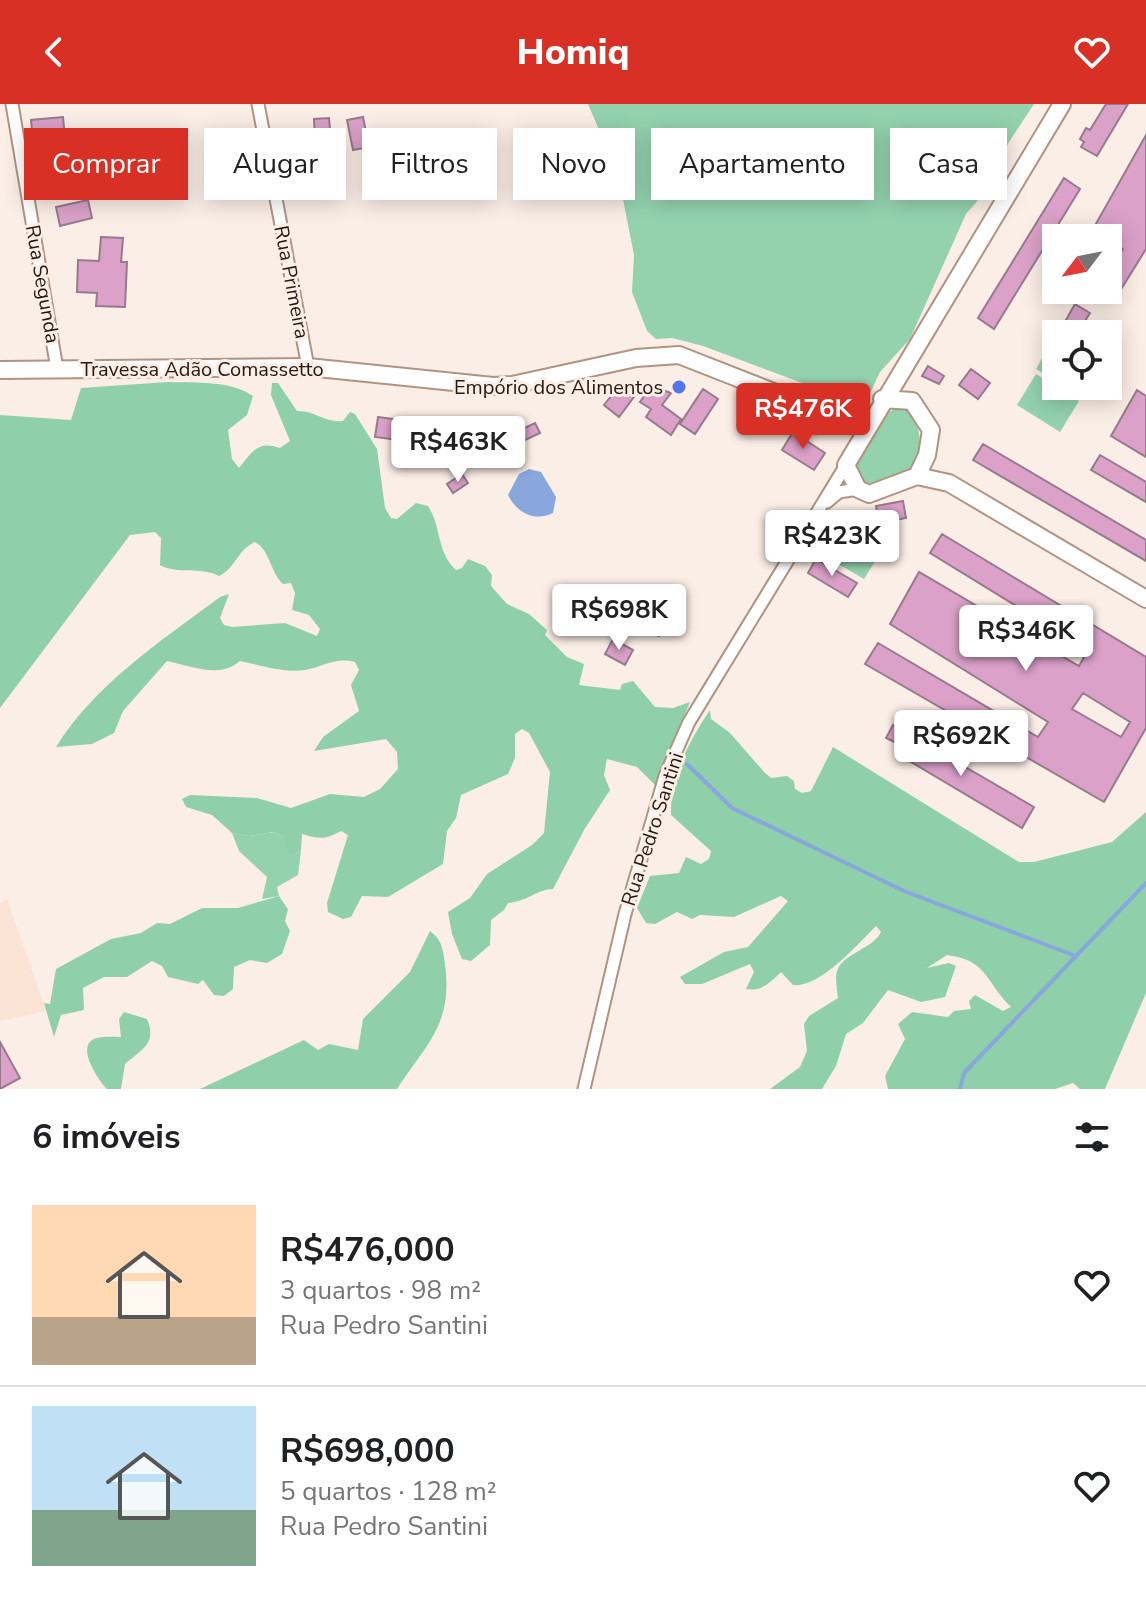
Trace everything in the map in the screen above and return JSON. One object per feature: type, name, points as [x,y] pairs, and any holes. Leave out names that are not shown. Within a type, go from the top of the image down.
[{"type":"street","name":"Rua Segunda","points":[[12,104],[57,369]]},
{"type":"street","name":"Rua Primeira","points":[[258,104],[308,367]]},
{"type":"street","points":[[858,489],[846,465],[865,428],[912,358],[1062,104]]},
{"type":"street","name":"Travessa Adão Comassetto","points":[[0,370],[308,367],[493,386],[512,385],[636,358],[679,355],[865,428]]},
{"type":"street","points":[[912,358],[909,382],[912,401],[931,430],[927,455],[917,476]]},
{"type":"street","points":[[882,399],[912,401]]},
{"type":"street","points":[[927,455],[949,483]]},
{"type":"street","name":"Rua Pedro Santini","points":[[584,1089],[625,914],[665,776],[689,722],[846,465]]},
{"type":"street","points":[[821,507],[839,492],[858,489],[869,494],[917,476],[949,483],[1146,599]]},
{"type":"shaded area","points":[[7,899],[46,1011],[0,1021],[0,903]]},
{"type":"green space","points":[[588,104],[1034,104],[1007,146],[1007,128],[890,128],[890,200],[978,200],[966,214],[910,339],[880,372],[864,406],[703,346],[672,338],[656,339],[647,331],[632,292],[634,255],[623,200],[635,200],[635,128],[598,128]]},
{"type":"green space","points":[[1042,358],[1042,373],[1036,369]]},
{"type":"green space","points":[[1036,374],[1042,378],[1042,400],[1079,401],[1060,432],[1017,405]]},
{"type":"green space","points":[[168,382],[223,385],[253,396],[247,415],[228,430],[232,459],[239,468],[256,449],[266,446],[280,448],[290,441],[271,395],[272,383],[278,383],[297,411],[337,421],[343,421],[350,412],[355,414],[377,449],[385,508],[391,518],[397,519],[416,503],[428,506],[450,563],[456,570],[462,568],[468,559],[485,566],[492,575],[491,586],[507,604],[529,614],[547,630],[545,635],[567,657],[584,664],[579,685],[620,690],[622,684],[633,681],[655,707],[673,708],[690,702],[655,785],[637,767],[607,759],[604,775],[610,790],[584,830],[553,889],[508,903],[491,920],[490,945],[471,961],[462,959],[452,934],[448,912],[470,898],[487,874],[532,845],[544,833],[550,772],[529,733],[522,729],[515,734],[515,758],[508,774],[461,795],[456,818],[447,831],[443,864],[388,897],[362,896],[351,917],[343,919],[328,912],[327,903],[348,835],[341,831],[322,838],[302,834],[301,850],[294,855],[289,853],[283,836],[274,832],[249,836],[232,833],[212,815],[186,807],[182,799],[190,795],[257,798],[291,808],[330,794],[364,797],[380,789],[398,769],[397,752],[386,739],[314,751],[323,737],[359,711],[351,685],[359,670],[355,662],[335,662],[297,671],[240,661],[214,670],[167,661],[123,711],[114,733],[92,744],[56,747],[109,683],[220,597],[229,594],[220,618],[224,625],[285,623],[317,636],[320,629],[309,615],[292,610],[295,593],[291,583],[283,584],[264,550],[255,542],[244,549],[229,569],[219,576],[160,565],[161,538],[155,532],[130,535],[0,708],[0,415],[71,420],[81,388]]},
{"type":"green space","points":[[896,408],[907,409],[919,431],[916,462],[912,470],[870,486],[861,482],[854,470],[886,414]]},
{"type":"green space","points":[[841,525],[882,550],[864,579],[823,555]]},
{"type":"green space","points":[[710,710],[711,719],[730,733],[771,778],[787,776],[794,781],[795,789],[802,793],[811,791],[833,747],[1019,862],[1034,862],[1112,842],[1146,812],[1146,993],[1105,1089],[1080,1089],[1073,1083],[1055,1089],[888,1089],[885,1076],[905,1039],[898,1024],[912,1012],[948,1017],[954,1011],[971,1009],[969,1001],[975,995],[1003,1011],[1011,1007],[979,967],[947,955],[927,968],[949,963],[956,966],[945,997],[921,1002],[888,990],[863,1023],[846,1034],[836,1066],[822,1089],[770,1089],[800,1067],[807,1051],[804,1024],[809,1016],[838,998],[836,977],[840,965],[872,943],[881,932],[876,926],[838,963],[804,984],[793,985],[781,972],[761,988],[746,989],[754,972],[750,964],[702,984],[685,984],[680,977],[724,952],[748,947],[788,901],[781,896],[734,917],[700,915],[692,919],[677,912],[655,924],[646,923],[637,908],[650,876],[679,873],[686,857],[701,864],[709,859],[711,851],[671,815],[677,773]]},
{"type":"green space","points":[[274,832],[283,836],[294,855],[301,850],[298,875],[277,887],[279,896],[262,899],[267,877],[239,851],[232,833],[249,836]]},
{"type":"green space","points":[[279,896],[288,909],[285,921],[290,931],[282,954],[267,963],[250,960],[234,967],[233,989],[224,996],[214,995],[203,980],[198,984],[168,977],[162,966],[152,961],[127,977],[104,977],[83,988],[84,1010],[61,1015],[54,1037],[44,1003],[50,1004],[56,969],[111,939],[141,933],[157,923],[170,924],[202,908],[238,908]]},
{"type":"green space","points":[[430,931],[439,941],[444,954],[445,1002],[435,1032],[397,1089],[200,1089],[304,1040],[318,1050],[329,1044],[358,1050],[363,1019],[410,972]]},
{"type":"green space","points":[[124,1012],[147,1019],[149,1040],[125,1064],[121,1089],[107,1089],[94,1071],[87,1049],[94,1039],[121,1037],[119,1019]]},
{"type":"water","points":[[529,469],[541,472],[556,497],[553,513],[539,517],[527,514],[516,507],[508,495],[519,474]]},
{"type":"building","points":[[1106,104],[1128,104],[1097,156],[1081,147],[1084,142],[1080,139],[1086,128],[1090,130]]},
{"type":"building","points":[[63,117],[64,128],[32,128],[31,120]]},
{"type":"building","points":[[363,117],[365,128],[362,128],[362,148],[353,150],[347,120]]},
{"type":"building","points":[[329,118],[330,128],[314,128],[314,119]]},
{"type":"building","points":[[1146,135],[1146,249],[1122,288],[1122,224],[1096,224]]},
{"type":"building","points":[[1064,178],[1080,189],[1058,224],[1042,224],[1042,251],[994,329],[978,318]]},
{"type":"building","points":[[88,200],[92,218],[60,226],[56,207]]},
{"type":"building","points":[[101,237],[123,238],[121,262],[127,262],[125,307],[96,306],[97,293],[77,292],[78,260],[99,261]]},
{"type":"building","points":[[1075,304],[1090,313],[1086,320],[1066,320]]},
{"type":"building","points":[[928,366],[944,376],[939,384],[922,376]]},
{"type":"building","points":[[971,369],[990,383],[978,399],[959,385]]},
{"type":"building","points":[[620,385],[637,393],[619,417],[604,405]]},
{"type":"building","points":[[651,386],[671,393],[662,405],[681,419],[671,435],[646,417],[651,409],[640,402]]},
{"type":"building","points":[[703,389],[718,399],[695,434],[680,424]]},
{"type":"building","points":[[1137,390],[1146,396],[1146,457],[1111,436]]},
{"type":"building","points":[[378,417],[416,422],[413,442],[375,437]]},
{"type":"building","points":[[535,423],[540,433],[517,444],[512,434]]},
{"type":"building","points":[[457,429],[465,441],[446,454],[438,442]]},
{"type":"building","points":[[793,432],[825,453],[814,470],[782,450]]},
{"type":"building","points":[[983,444],[1146,540],[1146,561],[973,460]]},
{"type":"building","points":[[1100,455],[1146,482],[1146,502],[1091,470]]},
{"type":"building","points":[[462,474],[468,483],[453,493],[447,484]]},
{"type":"building","points":[[903,501],[906,518],[879,523],[876,506]]},
{"type":"building","points":[[942,534],[1146,657],[1146,728],[1104,802],[865,664],[878,643],[1038,737],[1048,722],[890,624],[919,572],[1079,666],[1088,650],[930,553]],"holes":[[[1083,693],[1130,722],[1121,737],[1072,709]]]},
{"type":"building","points":[[816,559],[857,583],[848,597],[808,573]]},
{"type":"building","points":[[650,607],[669,617],[659,636],[640,626]]},
{"type":"building","points":[[613,639],[633,650],[625,665],[605,654]]},
{"type":"building","points":[[893,725],[1034,807],[1022,828],[896,753],[901,745],[886,738]]},
{"type":"building","points":[[0,1042],[20,1078],[0,1089]]},
{"type":"waterway","points":[[687,764],[732,808],[904,891],[1076,956]]},
{"type":"waterway","points":[[960,1089],[964,1073],[1146,883]]},
{"type":"place","name":"Empório dos Alimentos","points":[[679,387]]}]
